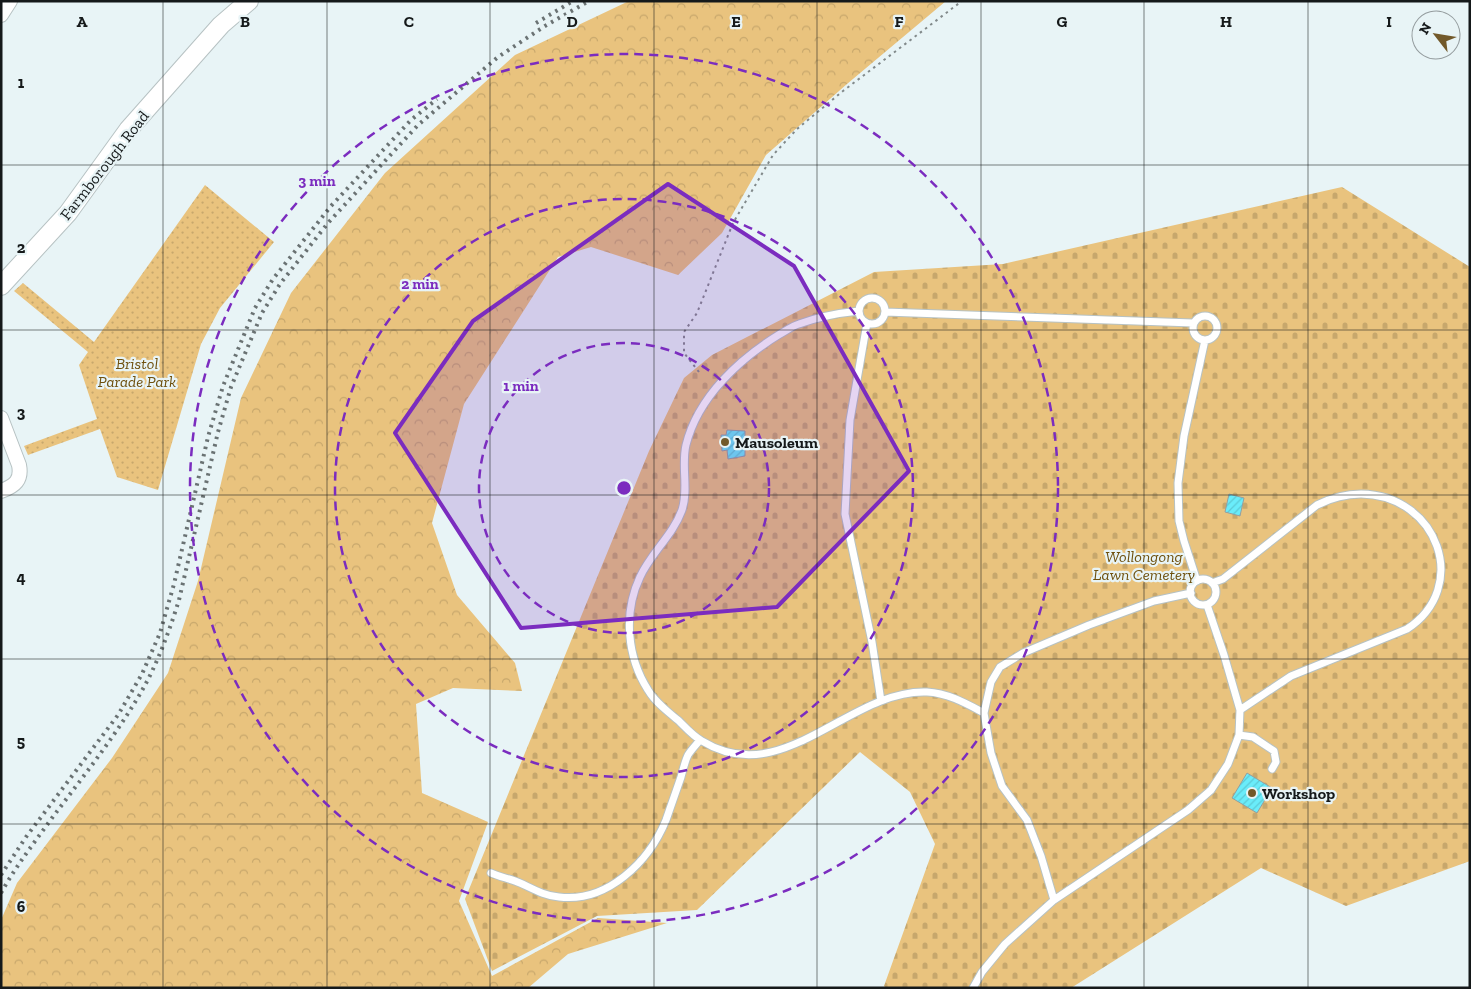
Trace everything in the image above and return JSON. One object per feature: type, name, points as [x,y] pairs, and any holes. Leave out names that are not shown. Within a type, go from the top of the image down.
[{"type":"street","points":[[1,15],[10,1]]},
{"type":"street","name":"Farmborough Road","points":[[1,286],[68,213],[128,130],[221,25],[249,1]]},
{"type":"street","points":[[1,418],[20,472],[19,479],[15,484],[1,491]]},
{"type":"lane","points":[[872,298],[881,302],[885,312],[883,318],[873,324],[863,320],[859,311],[863,302],[872,298]]},
{"type":"lane","points":[[859,311],[842,313],[798,324],[765,344],[743,360],[721,382],[703,406],[691,427],[685,448],[684,471],[686,492],[682,510],[670,532],[640,575],[635,590],[630,624],[632,654],[648,691],[661,705],[700,740],[724,751],[738,754],[753,755],[804,741],[881,701],[912,694],[928,692],[957,699],[984,713]]},
{"type":"lane","points":[[885,312],[1193,323]]},
{"type":"lane","points":[[1204,315],[1209,316],[1216,322],[1214,336],[1205,340],[1201,340],[1192,332],[1193,323],[1199,316],[1204,315]]},
{"type":"lane","points":[[867,323],[850,420],[845,514],[872,642],[881,701]]},
{"type":"lane","points":[[1197,581],[1179,521],[1178,483],[1184,436],[1205,340]]},
{"type":"lane","points":[[1212,583],[1223,579],[1311,509],[1329,499],[1344,495],[1361,494],[1399,502],[1415,512],[1428,524],[1440,537],[1447,555],[1448,576]]},
{"type":"lane","points":[[1207,580],[1212,583],[1216,591],[1214,599],[1207,605],[1194,602],[1191,594],[1192,586],[1197,581],[1207,580]]},
{"type":"lane","points":[[1240,710],[1291,676],[1420,622],[1438,605],[1446,588]]},
{"type":"lane","points":[[1054,900],[1041,856],[1027,820],[1002,786],[991,753],[984,713],[990,682],[1000,667],[1023,653],[1089,625],[1154,601],[1191,594]]},
{"type":"lane","points":[[973,988],[982,972],[1005,944],[1054,900],[1188,810],[1211,790],[1228,764],[1239,735],[1240,710],[1207,605]]},
{"type":"lane","points":[[1239,735],[1253,737],[1274,751],[1276,762],[1272,769]]},
{"type":"lane","points":[[491,873],[520,883],[543,894],[558,897],[587,897],[603,891],[625,876],[647,853],[657,839],[688,756],[700,740]]},
{"type":"path","points":[[699,372],[684,353],[684,332],[697,313],[733,223],[773,155],[797,129],[842,91],[962,1]]},
{"type":"highlighted area","points":[[668,184],[794,266],[909,471],[777,607],[521,628],[395,433],[473,321]]},
{"type":"green space","points":[[629,1],[946,1],[766,155],[722,233],[678,275],[591,247],[558,257],[464,404],[432,523],[457,595],[515,663],[522,691],[453,688],[416,704],[422,793],[488,822],[459,901],[492,976],[598,918],[667,923],[568,954],[528,988],[1,988],[1,920],[17,883],[112,758],[168,673],[198,581],[241,398],[291,293],[385,173],[515,55]]},
{"type":"green space","name":"Bristol Parade Park","points":[[205,185],[274,242],[220,308],[201,344],[158,490],[117,477],[100,429],[28,455],[24,446],[97,419],[79,365],[88,352],[14,291],[23,283],[94,342]]},
{"type":"green space","name":"Wollongong Lawn Cemetery","points":[[1342,187],[1470,267],[1470,861],[1346,906],[1261,868],[1071,988],[886,988],[884,986],[935,844],[910,792],[860,752],[697,910],[597,916],[492,971],[465,899],[649,451],[684,378],[712,355],[874,272],[1003,264]]},
{"type":"building","name":"Mausoleum","points":[[727,430],[745,431],[745,456],[728,459],[727,450],[722,451],[721,435],[726,435]]},
{"type":"building","points":[[1229,494],[1244,498],[1240,516],[1225,512]]},
{"type":"building","name":"Workshop","points":[[1247,773],[1272,788],[1257,813],[1232,798]]},
{"type":"railway","points":[[536,23],[573,1]]},
{"type":"railway","points":[[1,893],[25,855],[120,726],[152,672],[179,600],[218,432],[231,387],[262,313],[280,284],[328,223],[418,125],[498,57],[545,26],[589,1]]},
{"type":"railway","points":[[1,875],[26,837],[118,715],[142,674],[160,633],[174,584],[208,437],[223,386],[255,308],[273,279],[331,206],[411,120],[437,99]]},
{"type":"place","name":"Mausoleum","points":[[725,442]]},
{"type":"place","name":"Workshop","points":[[1252,793]]}]
